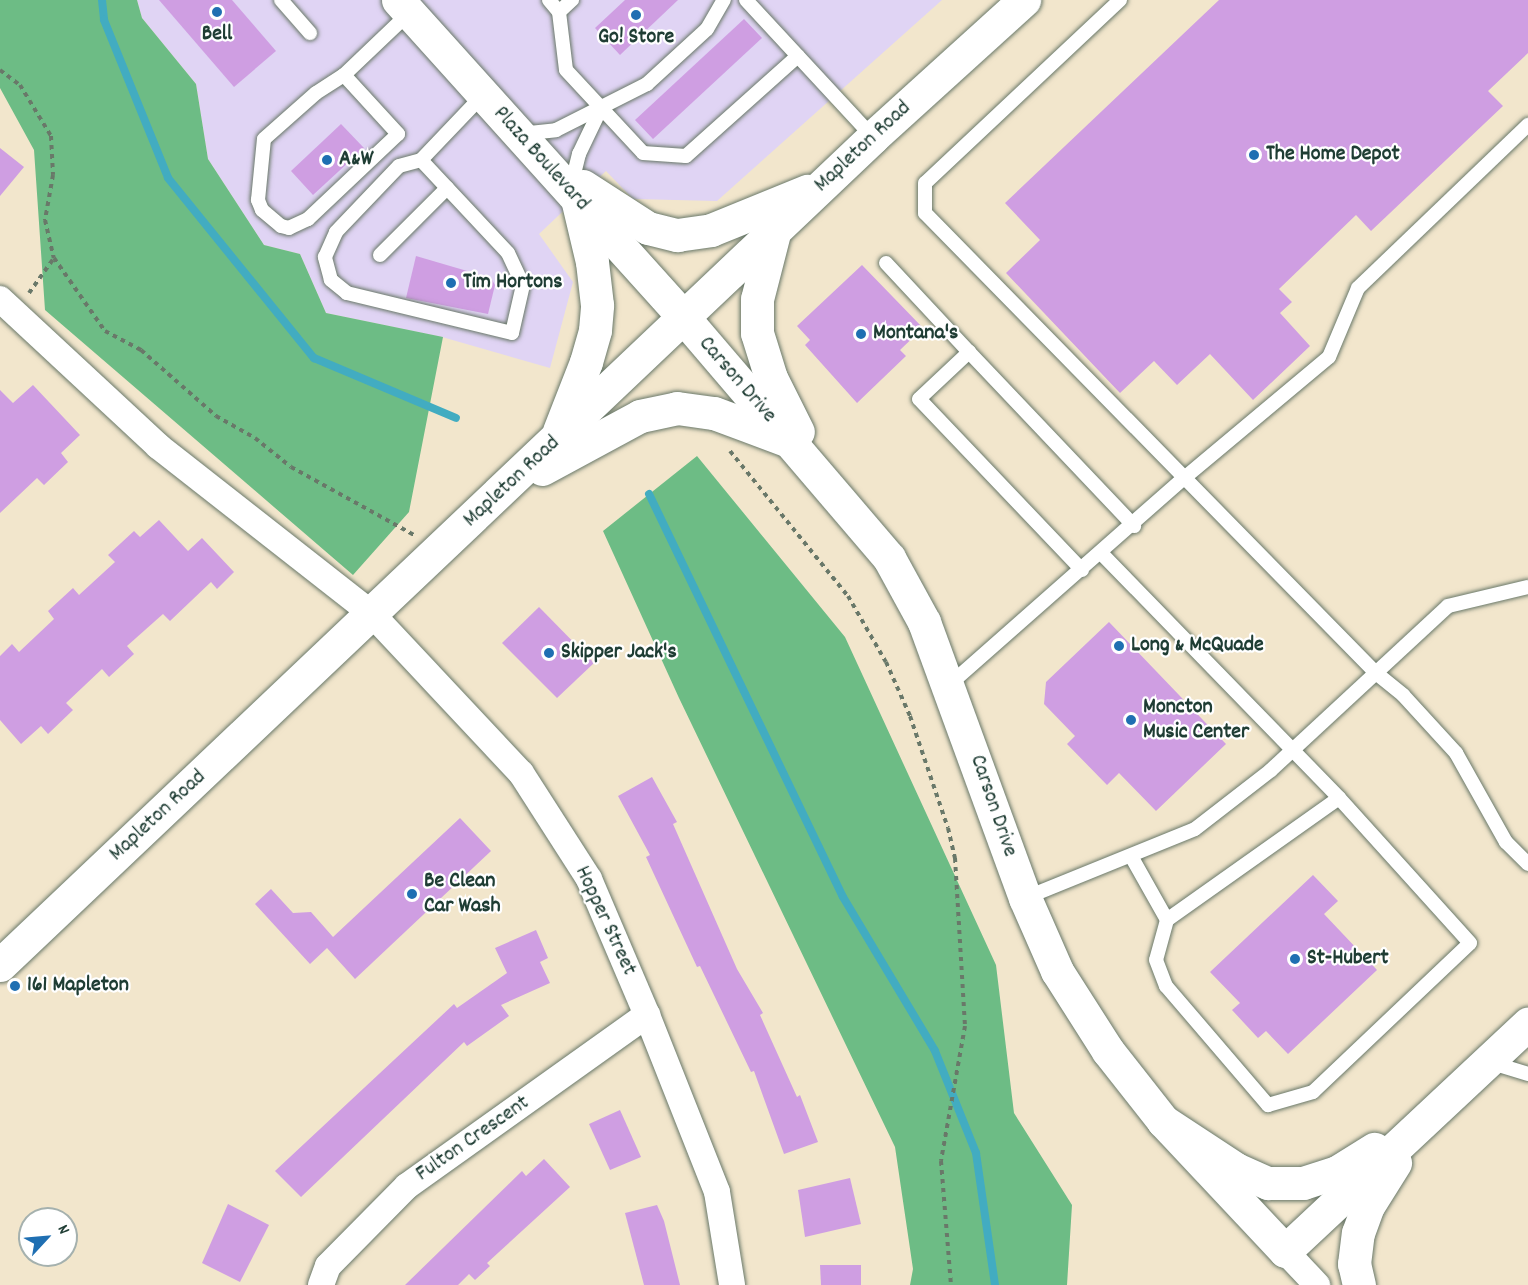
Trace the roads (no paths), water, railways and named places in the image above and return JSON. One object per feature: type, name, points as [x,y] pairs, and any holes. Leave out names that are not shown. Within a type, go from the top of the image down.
[{"type":"main road","name":"Mapleton Road","points":[[0,965],[555,441],[873,136],[1024,0]]},
{"type":"main road","name":"Plaza Boulevard","points":[[405,5],[519,134],[575,188],[684,318]]},
{"type":"main road","points":[[575,188],[648,228],[677,235],[711,230],[823,184]]},
{"type":"main road","points":[[555,441],[586,362],[597,305],[592,262],[575,188]]},
{"type":"main road","points":[[775,231],[757,299],[757,333],[771,378],[820,477]]},
{"type":"main road","name":"Carson Drive","points":[[684,318],[889,558],[924,622],[950,685],[1025,898],[1057,971],[1108,1051],[1163,1121],[1285,1251]]},
{"type":"main road","points":[[501,492],[640,416],[677,408],[714,413],[792,442]]},
{"type":"main road","points":[[1285,1251],[1421,1120],[1528,1024]]},
{"type":"main road","points":[[1163,1121],[1236,1169],[1268,1183],[1303,1183],[1336,1172],[1421,1120]]},
{"type":"main road","points":[[1359,1285],[1355,1254],[1368,1206],[1421,1120]]},
{"type":"street","name":"Hopper Street","points":[[8,306],[158,446],[372,614],[521,773],[589,879],[647,1016],[717,1192],[732,1285]]},
{"type":"street","name":"Fulton Crescent","points":[[321,1285],[328,1266],[407,1186],[647,1016]]},
{"type":"street","name":"Carson Drive","points":[[1285,1251],[1317,1285]]},
{"type":"lane","points":[[281,0],[310,33]]},
{"type":"lane","points":[[549,0],[559,12],[566,70],[643,153],[686,156],[798,56]]},
{"type":"lane","points":[[559,12],[572,0]]},
{"type":"lane","points":[[519,134],[556,130],[647,84],[707,29],[724,0]]},
{"type":"lane","points":[[746,0],[873,136]]},
{"type":"lane","points":[[1120,0],[925,183],[925,213],[1376,673],[1403,695],[1456,753],[1506,842],[1528,864]]},
{"type":"lane","points":[[344,75],[398,134],[308,219],[289,228],[273,221],[258,200],[264,140],[316,93],[344,75],[405,5]]},
{"type":"lane","points":[[421,160],[508,253],[523,285],[512,333],[346,293],[330,280],[325,257],[329,240],[399,166],[421,160],[483,95]]},
{"type":"lane","points":[[575,188],[579,154],[601,108]]},
{"type":"lane","points":[[950,685],[1134,526],[1183,478],[1329,357],[1358,288],[1528,125]]},
{"type":"lane","points":[[380,255],[447,188]]},
{"type":"lane","points":[[886,263],[1134,526]]},
{"type":"lane","points":[[969,352],[919,399],[1082,570]]},
{"type":"lane","points":[[1101,554],[1340,798],[1470,943],[1313,1092],[1268,1105],[1166,986],[1156,960],[1167,920],[1340,798]]},
{"type":"lane","points":[[1025,898],[1195,829],[1292,751],[1448,606],[1528,587]]},
{"type":"lane","points":[[1131,856],[1167,920]]},
{"type":"lane","points":[[1487,1061],[1528,1074]]},
{"type":"waterway","points":[[102,0],[104,20],[168,178],[314,358],[456,418]]},
{"type":"waterway","points":[[649,494],[843,897],[935,1051],[976,1153],[995,1285]]},
{"type":"place","name":"Bell","points":[[217,12]]},
{"type":"place","name":"Go! Store","points":[[636,15]]},
{"type":"place","name":"The Home Depot","points":[[1254,155]]},
{"type":"place","name":"A&W","points":[[327,160]]},
{"type":"place","name":"Tim Hortons","points":[[451,283]]},
{"type":"place","name":"Montana's","points":[[861,334]]},
{"type":"place","name":"Long & McQuade","points":[[1119,646]]},
{"type":"place","name":"Skipper Jack's","points":[[549,653]]},
{"type":"place","name":"Moncton Music Center","points":[[1131,720]]},
{"type":"place","name":"Be Clean Car Wash","points":[[412,894]]},
{"type":"place","name":"St-Hubert","points":[[1295,959]]},
{"type":"place","name":"161 Mapleton","points":[[15,986]]}]
